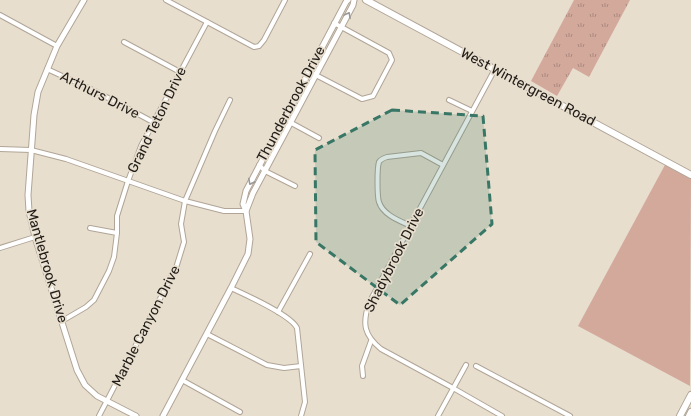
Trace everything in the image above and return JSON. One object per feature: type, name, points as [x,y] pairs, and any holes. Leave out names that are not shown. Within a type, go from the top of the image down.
[{"type":"main road","name":"West Wintergreen Road","points":[[366,0],[691,175]]},
{"type":"main road","points":[[680,416],[691,395]]},
{"type":"main road","points":[[689,416],[691,412]]},
{"type":"street","name":"Mantlebrook Drive","points":[[84,0],[58,46],[38,92],[34,115],[31,150],[28,195],[29,211],[77,370],[85,385],[97,396],[136,416]]},
{"type":"street","points":[[166,0],[254,47],[259,46],[264,40],[284,0]]},
{"type":"street","name":"Thunderbrook Drive","points":[[163,416],[248,254],[250,239],[246,211],[243,204],[246,191],[308,71],[348,0]]},
{"type":"street","name":"Thunderbrook Drive","points":[[246,211],[253,193],[353,5],[354,0]]},
{"type":"street","points":[[0,16],[58,46]]},
{"type":"street","name":"Grand Teton Drive","points":[[62,321],[86,307],[94,300],[109,271],[114,257],[117,233],[117,216],[141,146],[207,22]]},
{"type":"street","points":[[308,71],[362,99],[373,96],[382,80],[392,60],[389,53],[334,23]]},
{"type":"street","points":[[124,42],[180,72]]},
{"type":"street","name":"Arthurs Drive","points":[[47,69],[95,91],[153,122]]},
{"type":"street","name":"Shadybrook Drive","points":[[371,341],[365,322],[365,316],[369,303],[495,69]]},
{"type":"street","name":"Marble Canyon Drive","points":[[99,416],[176,268],[184,242],[181,224],[185,201],[230,100]]},
{"type":"street","points":[[449,100],[472,111]]},
{"type":"street","points":[[284,119],[319,138]]},
{"type":"street","points":[[0,149],[31,150],[66,159],[185,201],[224,211],[246,211]]},
{"type":"street","points":[[411,226],[390,216],[379,203],[379,162],[383,158],[387,157],[421,153],[443,166]]},
{"type":"street","points":[[260,165],[265,171],[295,186]]},
{"type":"street","points":[[90,228],[117,233]]},
{"type":"street","points":[[0,248],[36,237]]},
{"type":"street","points":[[278,312],[310,254]]},
{"type":"street","points":[[231,288],[278,312],[296,324],[305,402],[301,416]]},
{"type":"street","points":[[207,334],[267,365],[284,368],[301,366]]},
{"type":"street","points":[[363,376],[362,366],[371,341],[381,349],[502,416]]},
{"type":"street","points":[[438,416],[466,365]]},
{"type":"street","points":[[476,366],[570,416]]},
{"type":"street","points":[[182,380],[240,412]]},
{"type":"highlighted area","points":[[392,110],[483,116],[492,224],[400,305],[316,242],[315,150]]},
{"type":"green space","points":[[574,0],[630,0],[589,77],[573,68],[557,96],[531,81]]},
{"type":"green space","points":[[666,163],[691,177],[690,386],[578,326]]}]
